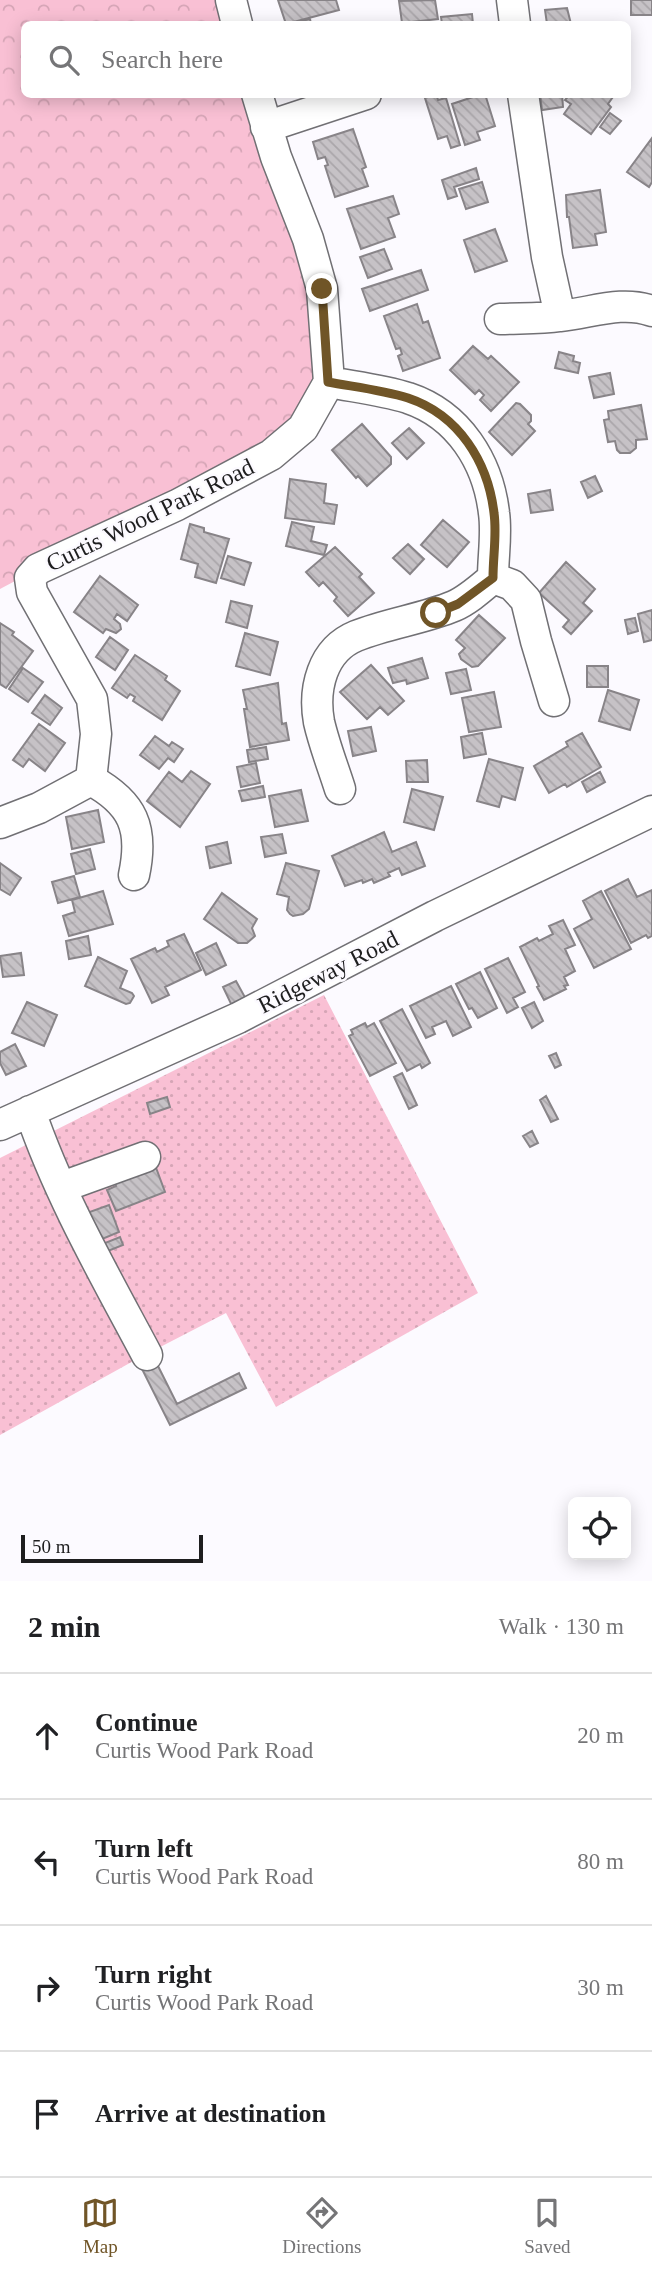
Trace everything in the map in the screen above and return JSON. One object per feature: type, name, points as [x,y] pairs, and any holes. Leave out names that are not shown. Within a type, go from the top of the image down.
[{"type":"street","points":[[231,0],[236,21]]},
{"type":"street","points":[[512,0],[515,21]]},
{"type":"street","points":[[258,98],[266,127],[308,239],[322,289],[328,382],[410,399],[439,413],[461,433],[478,456],[489,484],[495,515],[493,578]]},
{"type":"street","points":[[266,127],[354,98]]},
{"type":"street","points":[[524,98],[547,257],[560,316]]},
{"type":"street","points":[[500,319],[560,316],[614,307],[639,306],[652,311]]},
{"type":"street","name":"Curtis Wood Park Road","points":[[91,780],[96,734],[92,699],[32,592],[30,578],[38,569],[177,505],[271,455],[303,428],[328,382]]},
{"type":"street","points":[[493,578],[512,584],[526,600],[554,701]]},
{"type":"street","points":[[340,789],[319,722],[317,691],[323,668],[335,651],[355,636],[458,604],[493,578]]},
{"type":"street","points":[[0,823],[39,808],[91,780],[122,802],[132,816],[139,835],[139,853],[134,875]]},
{"type":"street","name":"Ridgeway Road","points":[[0,1125],[238,1018],[435,916],[652,811]]},
{"type":"street","points":[[30,1111],[40,1140],[88,1245],[147,1355]]},
{"type":"street","points":[[61,1187],[145,1157]]},
{"type":"green space","points":[[0,0],[232,0],[237,21],[21,21],[21,98],[258,98],[292,199],[329,382],[303,428],[0,589]]},
{"type":"green space","points":[[324,995],[478,1293],[276,1407],[226,1313],[0,1435],[0,1158]],"holes":[[[116,1186],[165,1191],[116,1211],[107,1190]],[[109,1205],[119,1232],[95,1242],[85,1214]]]},
{"type":"building","points":[[278,0],[336,0],[339,10],[297,21],[285,21]]},
{"type":"building","points":[[435,0],[438,19],[402,21],[399,1]]},
{"type":"building","points":[[631,0],[652,0],[652,15],[631,15]]},
{"type":"building","points":[[567,8],[570,21],[547,21],[545,10]]},
{"type":"building","points":[[472,14],[473,21],[442,21],[441,17]]},
{"type":"building","points":[[425,98],[446,98],[460,145],[451,148],[447,136],[438,139]]},
{"type":"building","points":[[470,98],[486,98],[495,126],[477,132],[480,140],[465,145],[452,104]]},
{"type":"building","points":[[540,98],[562,98],[563,107],[542,110]]},
{"type":"building","points":[[612,98],[608,104],[611,107],[591,134],[564,114],[571,104],[565,100]]},
{"type":"building","points":[[610,113],[621,121],[610,134],[600,127]]},
{"type":"building","points":[[353,129],[366,167],[362,169],[368,186],[335,197],[325,166],[328,165],[325,157],[318,159],[313,142]]},
{"type":"building","points":[[652,138],[652,182],[649,187],[627,172]]},
{"type":"building","points":[[476,168],[479,179],[454,187],[457,196],[448,199],[442,180]]},
{"type":"building","points":[[482,182],[488,202],[466,209],[459,189]]},
{"type":"building","points":[[600,190],[606,232],[595,234],[597,245],[573,248],[566,195]]},
{"type":"building","points":[[393,196],[399,214],[388,218],[395,237],[361,249],[347,209]]},
{"type":"building","points":[[495,229],[507,261],[475,272],[464,240]]},
{"type":"building","points":[[384,249],[392,269],[368,278],[360,257]]},
{"type":"building","points":[[421,270],[428,290],[370,311],[362,289]]},
{"type":"building","points":[[417,304],[423,323],[428,321],[440,358],[403,371],[398,356],[402,354],[400,348],[396,349],[384,316]]},
{"type":"building","points":[[473,346],[488,359],[491,356],[519,382],[491,411],[480,400],[484,395],[479,390],[475,394],[450,370]]},
{"type":"building","points":[[559,352],[574,356],[573,361],[580,363],[578,373],[555,368]]},
{"type":"building","points":[[610,373],[614,394],[594,398],[589,377]]},
{"type":"building","points":[[516,403],[531,415],[528,424],[535,431],[512,455],[489,432]]},
{"type":"building","points":[[641,405],[647,439],[636,440],[636,448],[630,453],[620,453],[615,441],[608,442],[604,420],[609,419],[608,411]]},
{"type":"building","points":[[362,424],[391,457],[391,464],[367,486],[358,476],[356,478],[332,450]]},
{"type":"building","points":[[409,428],[424,443],[407,459],[392,443]]},
{"type":"building","points":[[595,476],[602,491],[588,498],[581,482]]},
{"type":"building","points":[[290,479],[326,484],[324,503],[337,505],[334,524],[285,518]]},
{"type":"building","points":[[550,490],[553,510],[531,513],[528,494]]},
{"type":"building","points":[[443,520],[469,542],[447,567],[421,545]]},
{"type":"building","points":[[292,522],[314,527],[311,541],[327,545],[324,555],[286,546]]},
{"type":"building","points":[[190,524],[204,528],[204,532],[229,539],[216,583],[195,577],[198,564],[181,559]]},
{"type":"building","points":[[408,544],[424,559],[410,574],[393,558]]},
{"type":"building","points":[[335,547],[362,574],[359,577],[374,593],[348,616],[334,601],[337,597],[323,582],[319,586],[306,572]]},
{"type":"building","points":[[228,556],[251,563],[244,585],[221,578]]},
{"type":"building","points":[[566,562],[595,589],[583,603],[592,611],[571,634],[563,627],[569,620],[539,593]]},
{"type":"building","points":[[100,576],[138,605],[127,621],[117,614],[114,619],[121,629],[116,633],[106,629],[103,633],[74,612]]},
{"type":"building","points":[[231,601],[252,606],[247,628],[226,622]]},
{"type":"building","points":[[652,610],[652,640],[644,642],[638,614]]},
{"type":"building","points":[[479,615],[505,638],[478,666],[472,667],[461,659],[459,654],[465,648],[456,640]]},
{"type":"building","points":[[635,618],[638,631],[628,634],[625,620]]},
{"type":"building","points":[[0,623],[14,632],[12,635],[33,651],[6,688],[0,684]]},
{"type":"building","points":[[245,633],[278,642],[270,675],[236,666]]},
{"type":"building","points":[[110,637],[128,650],[115,670],[96,657]]},
{"type":"building","points":[[135,655],[167,676],[165,680],[180,691],[162,720],[133,701],[135,697],[130,694],[127,698],[112,688]]},
{"type":"building","points":[[422,658],[428,678],[407,684],[406,680],[393,683],[388,668]]},
{"type":"building","points":[[371,665],[404,701],[388,715],[380,707],[367,719],[340,692]]},
{"type":"building","points":[[587,666],[608,666],[608,687],[587,687]]},
{"type":"building","points":[[23,668],[43,682],[28,702],[9,689]]},
{"type":"building","points":[[466,669],[471,690],[451,694],[446,673]]},
{"type":"building","points":[[278,683],[282,724],[286,723],[289,740],[250,747],[243,690]]},
{"type":"building","points":[[608,690],[639,700],[630,730],[599,721]]},
{"type":"building","points":[[494,692],[501,727],[469,732],[462,698]]},
{"type":"building","points":[[45,695],[62,708],[50,725],[32,713]]},
{"type":"building","points":[[39,724],[65,743],[45,771],[29,759],[23,767],[13,760]]},
{"type":"building","points":[[371,727],[376,751],[353,756],[348,731]]},
{"type":"building","points":[[482,733],[486,754],[464,758],[461,737]]},
{"type":"building","points":[[582,733],[601,767],[567,787],[565,784],[549,793],[534,766],[568,746],[566,742]]},
{"type":"building","points":[[155,736],[169,746],[172,742],[183,749],[174,762],[168,758],[159,769],[140,755]]},
{"type":"building","points":[[266,747],[268,759],[249,762],[247,750]]},
{"type":"building","points":[[489,759],[523,768],[515,800],[502,796],[499,807],[477,801]]},
{"type":"building","points":[[427,760],[428,782],[407,782],[406,761]]},
{"type":"building","points":[[256,763],[260,783],[241,787],[237,767]]},
{"type":"building","points":[[191,771],[210,784],[180,827],[147,801],[169,772],[182,782]]},
{"type":"building","points":[[600,772],[605,782],[587,792],[582,782]]},
{"type":"building","points":[[263,786],[265,797],[242,801],[239,791]]},
{"type":"building","points":[[412,789],[443,797],[434,830],[404,822]]},
{"type":"building","points":[[301,790],[308,821],[275,827],[269,796]]},
{"type":"building","points":[[98,810],[104,842],[72,849],[66,817]]},
{"type":"building","points":[[384,832],[392,852],[416,842],[425,866],[402,875],[399,868],[388,873],[390,876],[374,883],[372,879],[363,883],[362,880],[345,886],[332,856]]},
{"type":"building","points":[[282,834],[286,853],[265,857],[261,837]]},
{"type":"building","points":[[227,842],[231,863],[210,868],[206,847]]},
{"type":"building","points":[[90,849],[95,869],[76,874],[71,854]]},
{"type":"building","points":[[0,863],[21,878],[10,895],[0,889]]},
{"type":"building","points":[[286,863],[319,871],[309,909],[303,914],[290,914],[287,910],[289,897],[277,894]]},
{"type":"building","points":[[74,876],[80,897],[58,903],[52,882]]},
{"type":"building","points":[[628,879],[637,897],[652,890],[652,936],[648,938],[646,935],[631,943],[605,891]]},
{"type":"building","points":[[103,891],[113,924],[69,936],[63,916],[75,912],[72,900]]},
{"type":"building","points":[[601,891],[631,949],[594,968],[574,929],[592,919],[583,901]]},
{"type":"building","points":[[222,893],[257,919],[252,928],[255,936],[247,943],[238,943],[204,919]]},
{"type":"building","points":[[563,920],[575,945],[565,949],[575,971],[564,977],[568,985],[564,986],[566,989],[544,1000],[520,947],[537,938],[539,941],[553,934],[549,926]]},
{"type":"building","points":[[184,934],[201,970],[165,987],[169,995],[152,1003],[131,959],[155,948],[157,952],[169,946],[167,941]]},
{"type":"building","points":[[88,936],[91,955],[69,959],[66,941]]},
{"type":"building","points":[[216,943],[226,965],[206,975],[196,953]]},
{"type":"building","points":[[21,953],[24,975],[3,977],[0,956]]},
{"type":"building","points":[[98,957],[127,971],[120,988],[134,996],[130,1003],[126,1004],[85,986]]},
{"type":"building","points":[[508,958],[525,992],[513,998],[518,1007],[507,1013],[485,969]]},
{"type":"building","points":[[480,972],[497,1008],[478,1018],[472,1008],[469,1009],[456,984]]},
{"type":"building","points":[[236,981],[247,1001],[233,1008],[223,987]]},
{"type":"building","points":[[451,986],[471,1027],[453,1036],[446,1021],[432,1027],[435,1034],[426,1038],[410,1006]]},
{"type":"building","points":[[27,1002],[57,1015],[44,1046],[12,1033]]},
{"type":"building","points":[[534,1002],[543,1021],[532,1028],[522,1008]]},
{"type":"building","points":[[402,1009],[430,1063],[422,1068],[420,1064],[407,1071],[380,1021]]},
{"type":"building","points":[[365,1023],[367,1027],[374,1023],[396,1063],[370,1076],[349,1036],[353,1034],[351,1030]]},
{"type":"building","points":[[15,1044],[26,1066],[6,1075],[0,1063],[0,1052]]},
{"type":"building","points":[[556,1053],[561,1065],[555,1068],[549,1056]]},
{"type":"building","points":[[402,1073],[417,1105],[409,1109],[394,1077]]},
{"type":"building","points":[[546,1096],[558,1119],[551,1122],[540,1100]]},
{"type":"building","points":[[167,1097],[170,1107],[150,1114],[147,1103]]},
{"type":"building","points":[[532,1131],[538,1143],[530,1147],[523,1136]]},
{"type":"building","points":[[155,1165],[165,1192],[116,1211],[107,1190],[116,1186],[114,1181]]},
{"type":"building","points":[[109,1205],[119,1232],[95,1242],[84,1214]]},
{"type":"building","points":[[120,1237],[123,1245],[103,1253],[100,1245]]},
{"type":"building","points":[[155,1360],[177,1404],[239,1373],[246,1388],[170,1425],[141,1367]]},
{"type":"route","points":[[322,289],[328,382],[410,399],[439,413],[461,433],[478,456],[489,484],[495,515],[493,578],[458,604],[436,613]]}]
